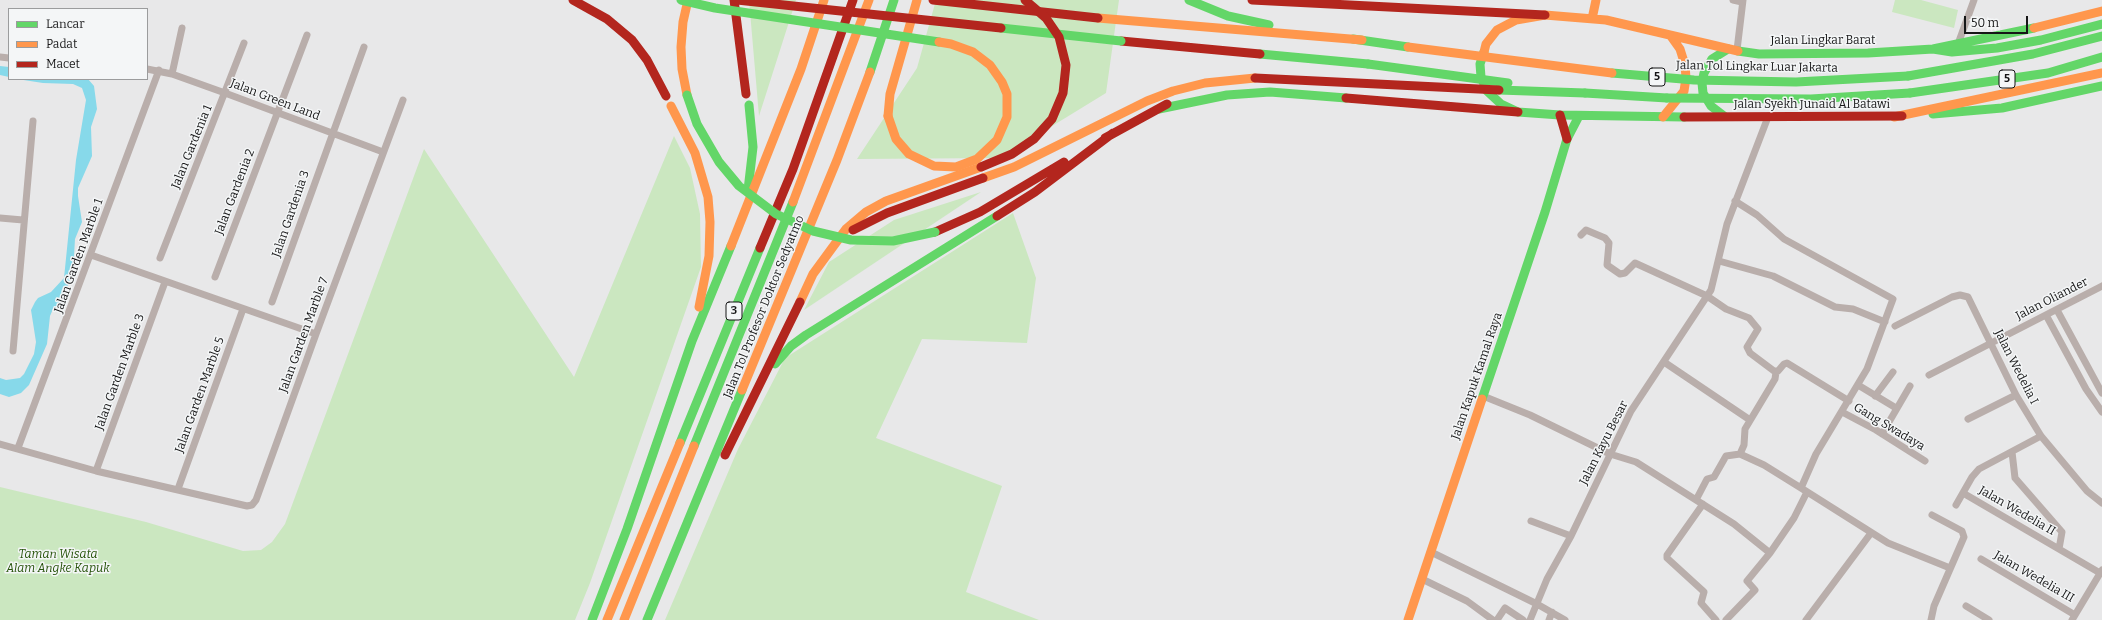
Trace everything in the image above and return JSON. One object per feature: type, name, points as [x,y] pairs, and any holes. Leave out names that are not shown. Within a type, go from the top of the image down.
[{"type":"main road","points":[[573,0],[608,19],[632,40],[647,60],[666,96]]},
{"type":"main road","points":[[680,0],[715,8],[951,44],[973,52],[990,65],[1002,82],[1007,94],[1007,117],[997,140],[977,159],[956,167],[934,166],[909,154],[896,139],[888,116],[890,94],[917,0]]},
{"type":"main road","points":[[688,0],[683,22],[681,47],[682,69],[687,95],[702,134],[726,171],[745,191],[776,214],[813,231],[851,240],[893,241],[935,232],[980,212],[1113,133],[1175,100],[1242,80]]},
{"type":"main road","points":[[746,94],[738,49],[735,0],[1121,41],[1368,64],[1586,93]]},
{"type":"main road","name":"3","points":[[592,620],[627,529],[692,341],[745,212],[801,69],[824,0]]},
{"type":"main road","name":"3","points":[[607,620],[792,168],[853,0]]},
{"type":"main road","name":"Jalan Tol Profesor Doktor Sedyatmo","points":[[624,620],[804,175],[869,0]]},
{"type":"main road","name":"Jalan Tol Profesor Doktor Sedyatmo","points":[[646,620],[668,571],[862,97],[894,0]]},
{"type":"main road","points":[[934,0],[1122,21],[1362,40]]},
{"type":"main road","points":[[668,571],[813,274],[850,224],[873,208],[904,194],[981,167],[1012,154],[1034,139],[1052,119],[1063,93],[1066,65],[1058,37],[1046,18],[1025,0]]},
{"type":"main road","points":[[1189,0],[1215,12],[1242,20],[1362,40]]},
{"type":"main road","points":[[1252,0],[1544,15]]},
{"type":"main road","points":[[1592,18],[1596,0]]},
{"type":"main road","name":"Jalan Lingkar Barat","points":[[1544,15],[1592,18],[1728,49],[1759,54],[1868,53],[1933,49],[2057,23],[2102,11]]},
{"type":"main road","points":[[1518,112],[1506,107],[1496,100],[1483,85],[1480,71],[1482,51],[1493,34],[1505,25],[1523,18],[1544,15]]},
{"type":"main road","points":[[1933,49],[1952,52],[1997,48],[2041,40],[2102,24]]},
{"type":"main road","points":[[1663,117],[1684,90],[1686,78],[1685,65],[1680,49],[1670,35]]},
{"type":"main road","name":"Jalan Tol Lingkar Luar Jakarta","points":[[1362,40],[1603,72],[1694,80],[1796,82],[1908,76],[1963,68],[2033,54],[2102,36]]},
{"type":"main road","points":[[1724,116],[1711,106],[1703,93],[1702,83],[1704,73],[1712,59],[1728,49]]},
{"type":"main road","name":"5","points":[[1586,93],[1696,99],[1826,98],[1910,93],[2048,73],[2102,57]]},
{"type":"main road","points":[[1894,117],[2102,73]]},
{"type":"main road","points":[[836,241],[872,220],[1018,165],[1103,122],[1172,91],[1205,83],[1255,78],[1296,79],[1397,86],[1586,93]]},
{"type":"main road","name":"Jalan Syekh Junaid Al Batawi","points":[[1159,108],[1228,95],[1270,92],[1579,116],[1894,117],[2002,108],[2102,86]]},
{"type":"main road","points":[[745,212],[753,147],[752,122],[749,105]]},
{"type":"main road","points":[[671,106],[695,153],[705,184],[709,208],[709,256],[692,341]]},
{"type":"main road","points":[[1560,115],[1565,127],[1567,139]]},
{"type":"main road","name":"Jalan Kapuk Kamal Raya","points":[[1408,620],[1567,139],[1579,116]]},
{"type":"main road","points":[[762,380],[785,352],[806,335],[1035,192],[1077,162],[1113,133]]},
{"type":"street","points":[[1733,0],[1743,1],[1738,50]]},
{"type":"street","points":[[1958,44],[1974,0]]},
{"type":"street","points":[[172,74],[182,28]]},
{"type":"street","name":"Jalan Gardenia 2","points":[[215,278],[307,35]]},
{"type":"street","name":"Jalan Gardenia 1","points":[[160,258],[244,43]]},
{"type":"street","name":"Jalan Gardenia 3","points":[[272,302],[331,134],[364,47]]},
{"type":"street","name":"Jalan Green Land","points":[[148,69],[172,74],[383,152]]},
{"type":"street","name":"Jalan Garden Marble 1","points":[[18,448],[91,256],[158,70]]},
{"type":"street","name":"Jalan Garden Marble 7","points":[[178,489],[243,505],[252,505],[256,500],[403,100]]},
{"type":"street","name":"Jalan Kayu Besar","points":[[1530,620],[1547,580],[1571,536],[1631,411],[1711,290],[1727,224],[1768,117]]},
{"type":"street","points":[[13,351],[32,121]]},
{"type":"street","points":[[1726,620],[1756,590],[1747,581],[1794,518],[1816,454],[1867,369],[1893,302],[1892,297],[1784,239],[1757,215],[1735,202]]},
{"type":"street","points":[[0,218],[24,220]]},
{"type":"street","points":[[1581,235],[1586,230],[1605,238],[1609,243],[1607,265],[1620,274],[1626,273],[1635,263],[1707,296],[1726,310],[1749,318],[1755,323],[1757,331],[1747,349],[1769,368],[1776,372]]},
{"type":"street","points":[[91,256],[316,334]]},
{"type":"street","points":[[1719,261],[1773,276],[1835,307],[1853,309],[1885,322]]},
{"type":"street","name":"Jalan Garden Marble 3","points":[[96,470],[166,282]]},
{"type":"street","name":"Jalan Oliander","points":[[1929,375],[2102,286]]},
{"type":"street","name":"Jalan Wedelia I","points":[[1895,326],[1952,298],[1964,296],[1968,297],[2016,395],[2041,436],[2073,475],[2102,503]]},
{"type":"street","name":"Jalan Garden Marble 5","points":[[178,489],[243,309]]},
{"type":"street","points":[[2056,310],[2102,393]]},
{"type":"street","points":[[2046,315],[2086,389],[2102,412]]},
{"type":"street","points":[[1664,362],[1750,420]]},
{"type":"street","points":[[1740,454],[1744,444],[1745,429],[1775,379],[1776,372],[1784,364],[1787,363],[1849,401]]},
{"type":"street","points":[[1875,396],[1893,372]]},
{"type":"street","points":[[1858,385],[1896,408]]},
{"type":"street","points":[[1882,434],[1910,386]]},
{"type":"street","points":[[1968,419],[2016,395]]},
{"type":"street","points":[[1483,396],[1530,415],[1610,454],[1636,462],[1734,524],[1770,552]]},
{"type":"street","name":"Gang Swadaya","points":[[1842,412],[1882,434],[1924,461]]},
{"type":"street","name":"Jalan Wedelia II","points":[[1956,505],[1972,477],[1979,469],[2041,436]]},
{"type":"street","points":[[0,444],[96,470],[178,489]]},
{"type":"street","name":"Jalan Wedelia II","points":[[2012,452],[2015,478],[2062,532],[2059,549]]},
{"type":"street","points":[[1716,620],[1701,602],[1704,592],[1667,558],[1667,555],[1699,502],[1707,479],[1714,477],[1726,456],[1740,454],[1764,465],[1888,543],[1950,568]]},
{"type":"street","name":"Jalan Wedelia II","points":[[1963,493],[2059,549],[2101,571]]},
{"type":"street","points":[[1931,620],[1934,606],[1964,534],[1958,528],[1932,515]]},
{"type":"street","points":[[1531,521],[1571,536]]},
{"type":"street","points":[[1806,620],[1871,533]]},
{"type":"street","points":[[1431,552],[1537,604],[1565,620]]},
{"type":"street","name":"Jalan Wedelia III","points":[[1981,559],[2074,617]]},
{"type":"street","points":[[2074,617],[2101,571]]},
{"type":"street","points":[[1422,579],[1467,601],[1493,620]]},
{"type":"street","points":[[1966,606],[1989,620]]},
{"type":"street","points":[[1497,620],[1505,608],[1522,620]]},
{"type":"street","points":[[1548,620],[1552,612]]},
{"type":"green space","points":[[749,0],[796,0],[759,116]]},
{"type":"green space","points":[[936,0],[1119,0],[1106,93],[1000,158],[857,159],[917,68]]},
{"type":"green space","points":[[1895,0],[1921,0],[1958,10],[1954,28],[1892,12]]},
{"type":"green space","name":"Taman Wisata Alam Angke Kapuk","points":[[674,136],[690,168],[700,214],[701,267],[590,583],[575,620],[0,620],[0,487],[146,522],[243,551],[261,550],[272,542],[285,524],[424,149],[574,377]]},
{"type":"green space","points":[[981,192],[804,310],[829,262],[894,220]]},
{"type":"green space","points":[[1013,213],[1036,278],[1027,343],[922,339],[876,438],[1002,486],[966,592],[1039,620],[665,620],[738,449],[785,358]]},
{"type":"water","points":[[0,66],[8,67],[8,77],[0,75]]},
{"type":"water","points":[[24,80],[89,80],[94,86],[97,109],[91,127],[92,156],[78,188],[82,222],[75,239],[73,273],[61,302],[53,309],[50,316],[47,344],[29,385],[21,393],[9,397],[0,394],[0,378],[6,380],[20,378],[24,374],[34,354],[36,342],[31,310],[38,298],[51,292],[64,278],[76,160],[86,100],[82,88],[73,84],[43,83]]},
{"type":"traffic: fast","points":[[681,0],[715,8],[939,42]]},
{"type":"traffic: fast","points":[[870,72],[894,0]]},
{"type":"traffic: fast","points":[[1189,0],[1228,16],[1269,25]]},
{"type":"traffic: fast","points":[[1933,49],[1952,52],[1997,48],[2041,40],[2102,24]]},
{"type":"traffic: fast","points":[[1001,28],[1121,41]]},
{"type":"traffic: fast","points":[[1738,51],[1759,54],[1868,53],[1933,49],[2034,28]]},
{"type":"traffic: fast","points":[[1908,76],[2033,54],[2102,36]]},
{"type":"traffic: fast","points":[[1353,39],[1408,47]]},
{"type":"traffic: fast","points":[[1724,116],[1711,106],[1703,93],[1702,83],[1704,73],[1712,59],[1728,49]]},
{"type":"traffic: fast","points":[[1484,52],[1480,64],[1481,77],[1487,91],[1501,104],[1518,112],[1560,115],[1684,117]]},
{"type":"traffic: fast","points":[[1260,54],[1368,64]]},
{"type":"traffic: fast","points":[[1910,93],[2048,73],[2102,57]]},
{"type":"traffic: fast","points":[[1368,64],[1508,83]]},
{"type":"traffic: fast","points":[[1612,73],[1694,80],[1796,82],[1908,76]]},
{"type":"traffic: fast","points":[[1933,114],[2002,108],[2102,86]]},
{"type":"traffic: fast","points":[[1499,90],[1585,93]]},
{"type":"traffic: fast","points":[[1159,109],[1227,95],[1270,92],[1346,98]]},
{"type":"traffic: fast","points":[[1585,93],[1667,98]]},
{"type":"traffic: fast","points":[[1667,98],[1811,99],[1910,93]]},
{"type":"traffic: fast","points":[[687,95],[697,124],[719,162],[739,186],[776,214],[813,231],[851,240],[893,241],[935,232]]},
{"type":"traffic: fast","points":[[748,190],[753,147],[749,105]]},
{"type":"traffic: fast","points":[[1482,399],[1545,212],[1567,139],[1579,116]]},
{"type":"traffic: fast","points":[[694,446],[793,202]]},
{"type":"traffic: fast","points":[[775,364],[791,346],[806,335],[997,216]]},
{"type":"traffic: fast","points":[[592,620],[627,529],[692,341],[731,246]]},
{"type":"traffic: fast","points":[[680,443],[760,248]]},
{"type":"traffic: fast","points":[[647,620],[742,390]]},
{"type":"traffic: slow","points":[[687,95],[682,69],[681,47],[683,22],[688,0]]},
{"type":"traffic: slow","points":[[731,246],[801,69],[824,0]]},
{"type":"traffic: slow","points":[[793,202],[869,0]]},
{"type":"traffic: slow","points":[[888,116],[890,94],[917,0]]},
{"type":"traffic: slow","points":[[1592,19],[1596,0]]},
{"type":"traffic: slow","points":[[2034,28],[2102,11]]},
{"type":"traffic: slow","points":[[1484,52],[1486,44],[1497,30],[1516,20],[1545,15],[1606,20],[1738,51]]},
{"type":"traffic: slow","points":[[1098,18],[1362,40]]},
{"type":"traffic: slow","points":[[1663,117],[1684,91],[1686,78],[1685,65],[1680,49],[1670,35]]},
{"type":"traffic: slow","points":[[888,116],[896,139],[909,154],[934,166],[956,167],[977,159],[997,140],[1007,117],[1007,94],[1002,82],[990,65],[973,52],[951,44],[939,42]]},
{"type":"traffic: slow","points":[[1408,47],[1612,73]]},
{"type":"traffic: slow","points":[[742,390],[837,160],[870,72]]},
{"type":"traffic: slow","points":[[1894,117],[2102,73]]},
{"type":"traffic: slow","points":[[983,178],[1014,167],[1147,101],[1173,91],[1205,83],[1255,78]]},
{"type":"traffic: slow","points":[[671,106],[695,153],[708,197],[710,222],[709,256],[699,307]]},
{"type":"traffic: slow","points":[[800,302],[813,274],[846,229],[866,212],[886,201],[981,167]]},
{"type":"traffic: slow","points":[[1408,620],[1482,399]]},
{"type":"traffic: slow","points":[[607,620],[680,443]]},
{"type":"traffic: slow","points":[[624,620],[694,446]]},
{"type":"traffic: jam","points":[[573,0],[607,19],[632,40],[647,60],[666,96]]},
{"type":"traffic: jam","points":[[734,0],[746,94]]},
{"type":"traffic: jam","points":[[737,0],[1001,28]]},
{"type":"traffic: jam","points":[[760,248],[793,169],[853,0]]},
{"type":"traffic: jam","points":[[933,0],[1098,18]]},
{"type":"traffic: jam","points":[[981,167],[1012,154],[1034,139],[1052,119],[1063,93],[1066,65],[1059,37],[1046,18],[1025,0]]},
{"type":"traffic: jam","points":[[1252,0],[1545,15]]},
{"type":"traffic: jam","points":[[1121,41],[1260,54]]},
{"type":"traffic: jam","points":[[1255,78],[1499,90]]},
{"type":"traffic: jam","points":[[1346,98],[1518,112]]},
{"type":"traffic: jam","points":[[1105,138],[1167,104]]},
{"type":"traffic: jam","points":[[1560,115],[1567,139]]},
{"type":"traffic: jam","points":[[1684,117],[1902,116]]},
{"type":"traffic: jam","points":[[997,216],[1035,192],[1113,133]]},
{"type":"traffic: jam","points":[[935,232],[980,212],[1064,162]]},
{"type":"traffic: jam","points":[[853,230],[887,213],[983,178]]},
{"type":"traffic: jam","points":[[725,455],[800,302]]}]
